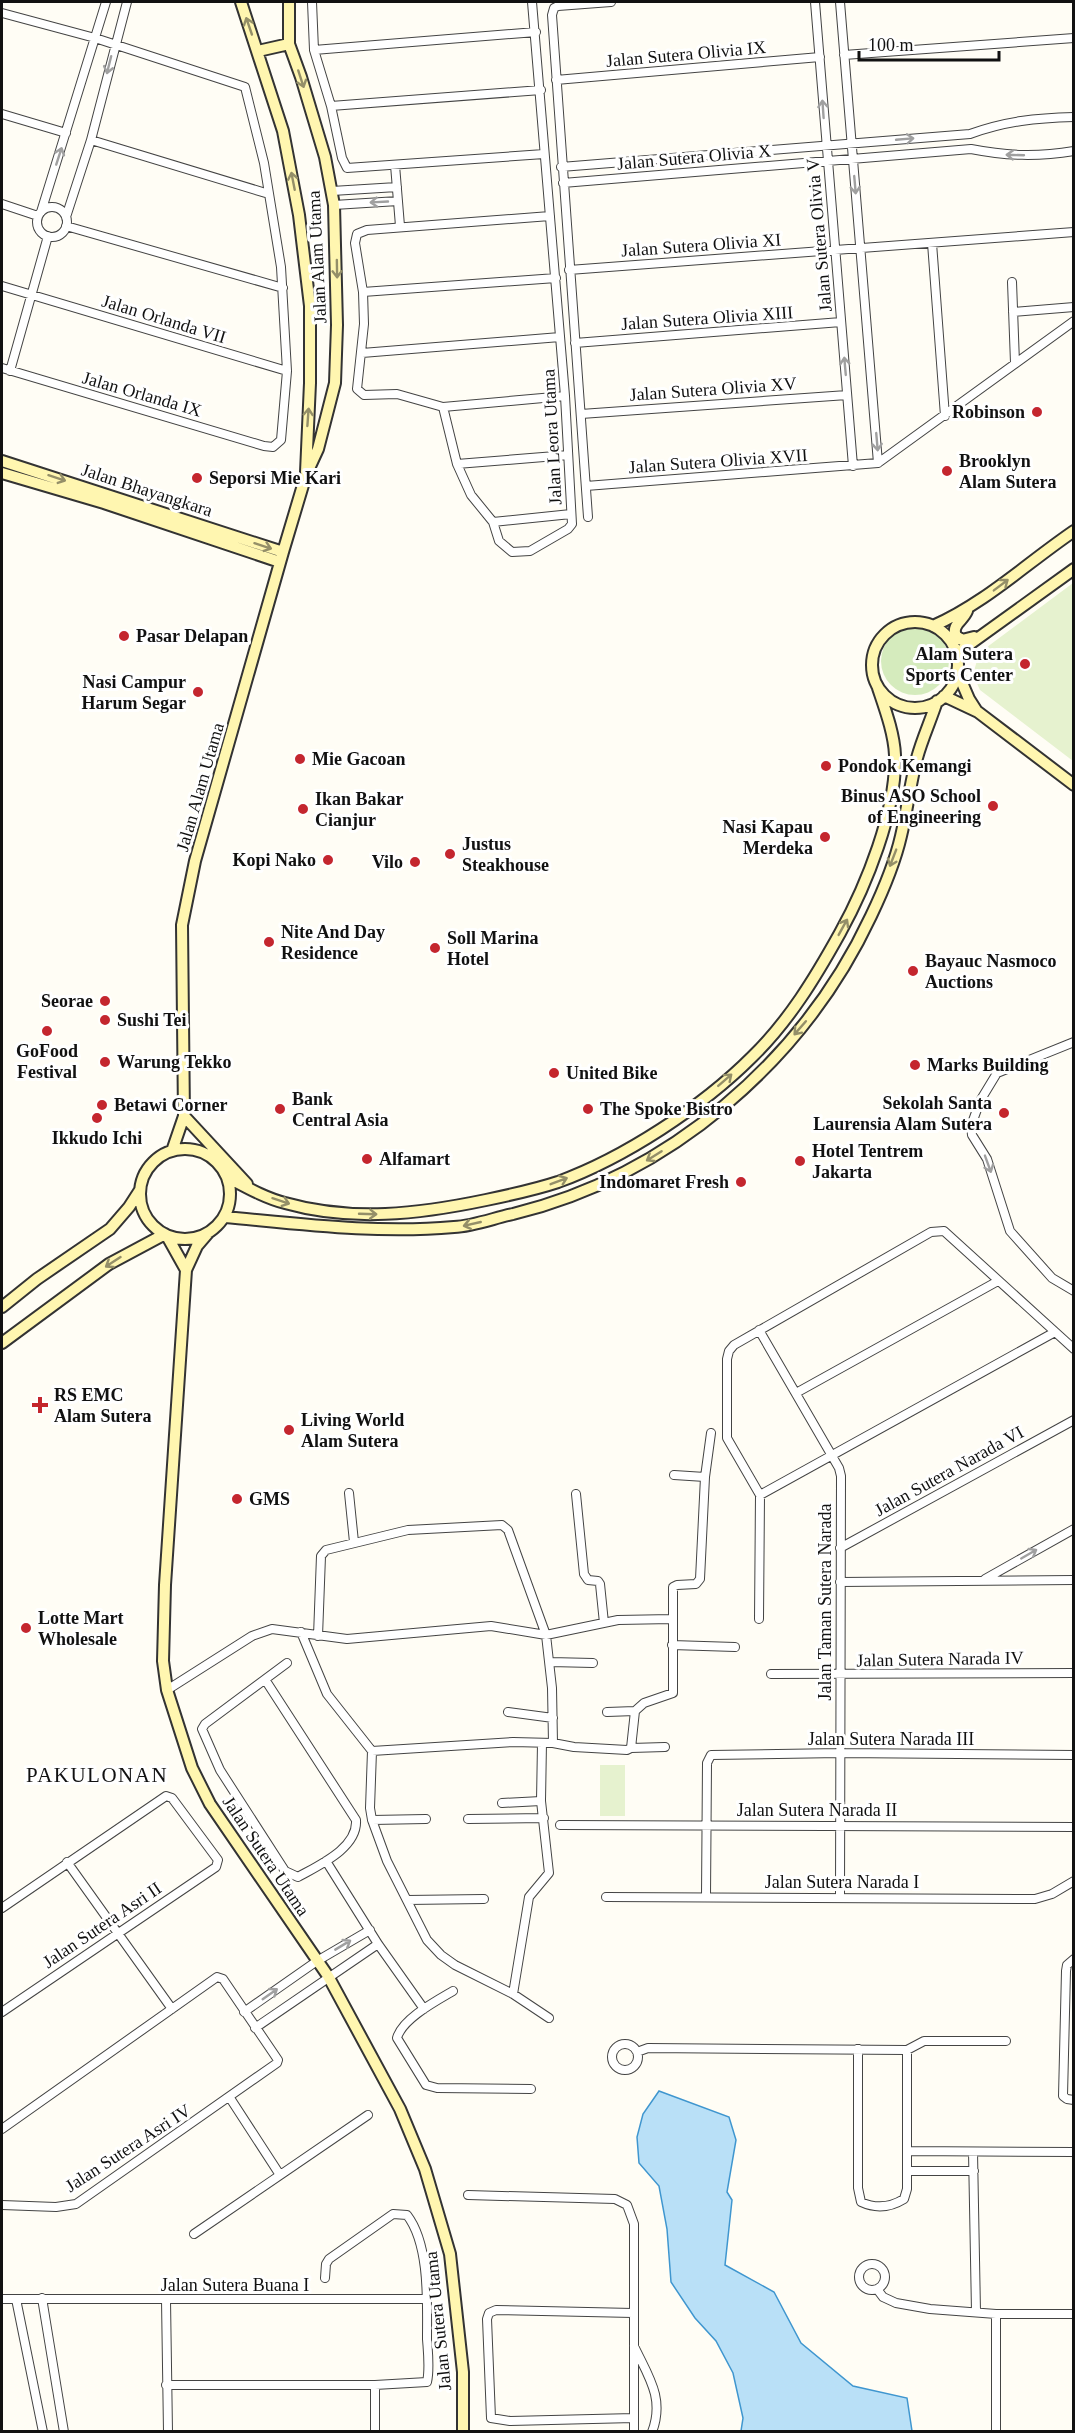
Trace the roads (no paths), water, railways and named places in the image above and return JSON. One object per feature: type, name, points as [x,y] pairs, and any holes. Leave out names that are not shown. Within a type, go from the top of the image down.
[{"type":"main road","name":"Jalan Alam Utama","points":[[241,2],[283,131],[299,215],[310,306],[310,383],[306,475]]},
{"type":"main road","name":"Jalan Alam Utama","points":[[172,1151],[184,1116],[182,925],[195,861],[218,787],[281,557],[306,475],[318,449],[335,389],[337,325],[334,205],[322,146],[289,44],[289,2]]},
{"type":"main road","points":[[258,51],[289,44]]},
{"type":"main road","name":"Jalan Bhayangkara","points":[[2,461],[281,557]]},
{"type":"main road","name":"Jalan Bhayangkara","points":[[2,473],[281,557]]},
{"type":"main road","points":[[933,626],[968,608],[1074,531]]},
{"type":"main road","points":[[956,654],[1074,569]]},
{"type":"main road","points":[[968,608],[965,616],[954,629],[956,636],[962,640],[980,635]]},
{"type":"main road","points":[[225,1216],[344,1229],[395,1230],[457,1227],[543,1207],[603,1183],[650,1159],[716,1113],[756,1077],[805,1024],[831,989],[872,915],[899,844],[917,757],[940,699],[953,685],[957,671],[956,654],[948,637],[933,626],[918,622],[902,624],[888,631],[878,643],[872,658],[873,673],[886,711],[895,755],[890,802],[869,876],[816,976],[787,1018],[752,1058],[709,1095],[650,1136],[603,1162],[558,1182],[499,1197],[413,1213],[368,1215],[285,1203],[253,1191],[227,1177]]},
{"type":"main road","points":[[957,671],[969,699],[978,712],[1074,785]]},
{"type":"main road","points":[[879,688],[887,698],[899,704],[912,707],[925,706],[940,699],[978,712]]},
{"type":"main road","points":[[184,1116],[253,1191]]},
{"type":"main road","points":[[2,1307],[37,1279],[110,1229],[140,1190],[150,1166],[160,1157],[172,1151],[185,1149],[198,1151],[220,1165],[227,1177],[230,1204],[225,1216],[209,1232],[189,1239],[166,1235],[154,1227],[141,1203],[140,1190]]},
{"type":"main road","name":"Jalan Sutera Utama","points":[[209,1232],[197,1246],[186,1270],[165,1585],[164,1662],[167,1690],[192,1768],[210,1804],[328,1976],[400,2109],[425,2169],[450,2254],[463,2372],[463,2432]]},
{"type":"main road","points":[[166,1235],[186,1270]]},
{"type":"main road","points":[[2,1343],[109,1264],[166,1235]]},
{"type":"street","points":[[106,2],[37,226],[48,236],[61,233],[66,226],[66,216],[91,140],[114,44],[127,2]]},
{"type":"street","points":[[312,2],[314,50],[331,106],[342,158],[347,168],[544,154]]},
{"type":"street","name":"Jalan Leora Utama","points":[[443,407],[457,464],[471,495],[493,522],[499,541],[505,548],[512,552],[530,551],[568,530],[572,524],[572,514],[565,396],[532,2]]},
{"type":"street","points":[[588,517],[561,167],[552,15],[554,8],[558,6],[611,2]]},
{"type":"street","name":"Jalan Sutera Olivia V","points":[[815,2],[853,466]]},
{"type":"street","points":[[840,2],[878,464]]},
{"type":"street","points":[[2,13],[95,38],[242,85],[247,92],[269,194],[283,288],[287,371]]},
{"type":"street","points":[[314,50],[536,32]]},
{"type":"street","points":[[844,55],[1074,38]]},
{"type":"street","name":"Jalan Sutera Olivia IX","points":[[556,80],[819,57]]},
{"type":"street","points":[[331,106],[541,90]]},
{"type":"street","points":[[2,114],[66,133]]},
{"type":"street","name":"Jalan Sutera Olivia X","points":[[561,167],[970,134],[999,123],[1038,118],[1074,117]]},
{"type":"street","points":[[970,134],[971,149]]},
{"type":"street","points":[[91,140],[269,194]]},
{"type":"street","name":"Jalan Sutera Olivia X","points":[[563,183],[971,149],[1002,155],[1041,156],[1074,151]]},
{"type":"street","points":[[395,165],[400,226]]},
{"type":"street","points":[[332,191],[397,188]]},
{"type":"street","points":[[334,205],[398,201]]},
{"type":"street","points":[[2,204],[40,214]]},
{"type":"street","points":[[40,214],[45,209],[55,208],[66,216]]},
{"type":"street","points":[[550,216],[400,226],[367,230],[357,234],[356,243],[363,292],[362,353],[357,375],[357,389],[364,395],[398,394],[443,407],[565,396]]},
{"type":"street","points":[[66,226],[283,288]]},
{"type":"street","name":"Jalan Sutera Olivia XI","points":[[569,270],[1074,232]]},
{"type":"street","points":[[10,371],[48,236]]},
{"type":"street","points":[[932,243],[945,416]]},
{"type":"street","points":[[363,292],[556,278]]},
{"type":"street","points":[[1012,282],[1015,363]]},
{"type":"street","name":"Jalan Orlanda VII","points":[[2,286],[287,371]]},
{"type":"street","points":[[1013,312],[1074,307]]},
{"type":"street","points":[[878,464],[1074,321]]},
{"type":"street","name":"Jalan Sutera Olivia XIII","points":[[575,343],[841,322]]},
{"type":"street","points":[[362,353],[560,338]]},
{"type":"street","name":"Jalan Orlanda IX","points":[[2,368],[273,447],[281,440],[287,371]]},
{"type":"street","name":"Jalan Sutera Olivia XV","points":[[581,414],[847,395]]},
{"type":"street","points":[[457,464],[568,455]]},
{"type":"street","name":"Jalan Sutera Olivia XVII","points":[[586,486],[878,464]]},
{"type":"street","points":[[493,522],[572,514]]},
{"type":"street","points":[[1074,1042],[997,1073],[970,1126],[972,1136],[987,1159],[1010,1231],[1052,1278],[1074,1291]]},
{"type":"street","points":[[759,1619],[760,1495],[730,1445],[726,1428],[727,1359],[734,1345],[931,1232],[944,1231],[1074,1348]]},
{"type":"street","points":[[796,1393],[998,1281]]},
{"type":"street","name":"Jalan Taman Sutera Narada","points":[[759,1330],[841,1476],[840,1896]]},
{"type":"street","points":[[760,1495],[1055,1332]]},
{"type":"street","name":"Jalan Sutera Narada VI","points":[[840,1548],[1074,1420]]},
{"type":"street","points":[[607,1712],[635,1711],[644,1703],[673,1693],[674,1587],[696,1584],[700,1579],[705,1477],[711,1433]]},
{"type":"street","points":[[674,1475],[705,1477]]},
{"type":"street","points":[[349,1493],[354,1542]]},
{"type":"street","points":[[576,1494],[584,1574],[588,1580],[598,1581],[600,1584],[604,1623]]},
{"type":"street","points":[[318,1636],[321,1557],[326,1550],[408,1530],[502,1525],[508,1530],[546,1635],[550,1662],[553,1743]]},
{"type":"street","points":[[984,1580],[1074,1528]]},
{"type":"street","points":[[840,1582],[1074,1580]]},
{"type":"street","points":[[167,1690],[261,1631],[272,1629],[347,1639],[491,1626],[546,1635],[628,1619],[672,1618]]},
{"type":"street","points":[[301,1632],[327,1694],[372,1751],[370,1808],[372,1820],[387,1861],[427,1940],[441,1955],[513,1994],[549,2018]]},
{"type":"street","points":[[672,1645],[735,1647]]},
{"type":"street","points":[[550,1662],[593,1663]]},
{"type":"street","points":[[266,1680],[356,1820],[352,1838],[326,1861],[298,1876],[285,1870],[220,1770],[202,1729],[205,1724],[287,1663]]},
{"type":"street","name":"Jalan Sutera Narada IV","points":[[771,1674],[1074,1673]]},
{"type":"street","points":[[631,1748],[635,1711]]},
{"type":"street","points":[[508,1712],[553,1718]]},
{"type":"street","points":[[372,1751],[476,1743],[553,1743],[574,1748],[665,1747]]},
{"type":"street","points":[[513,1994],[529,1897],[549,1873],[541,1801],[542,1743]]},
{"type":"street","name":"Jalan Sutera Narada III","points":[[705,1824],[709,1757],[714,1755],[840,1753],[1074,1755]]},
{"type":"street","name":"Jalan Sutera Asri II","points":[[2,2012],[116,1932],[216,1867],[218,1863],[198,1832],[169,1796],[67,1862]]},
{"type":"street","points":[[502,1803],[541,1801]]},
{"type":"street","points":[[468,1819],[544,1818]]},
{"type":"street","points":[[372,1820],[426,1819]]},
{"type":"street","points":[[705,1824],[706,1896]]},
{"type":"street","name":"Jalan Sutera Narada II","points":[[560,1825],[1074,1827]]},
{"type":"street","points":[[326,1861],[378,1944],[424,2008]]},
{"type":"street","points":[[2,1908],[67,1862],[172,2009]]},
{"type":"street","name":"Jalan Sutera Narada I","points":[[606,1897],[840,1896],[1035,1899],[1052,1894],[1074,1881]]},
{"type":"street","points":[[407,1900],[484,1899]]},
{"type":"street","points":[[244,2012],[317,1961],[370,1930]]},
{"type":"street","points":[[2,2128],[214,1978],[223,1979],[255,2028],[378,1944]]},
{"type":"street","points":[[1074,1959],[1067,1965],[1066,1971],[1063,2096],[1074,2100]]},
{"type":"street","points":[[453,1991],[424,2008],[399,2030],[397,2038],[426,2085],[437,2088],[531,2089]]},
{"type":"street","name":"Jalan Sutera Asri IV","points":[[2,2205],[56,2207],[76,2204],[230,2098],[277,2063],[277,2057],[255,2028]]},
{"type":"street","points":[[637,2052],[648,2048],[907,2049],[924,2041],[1006,2041]]},
{"type":"street","points":[[858,2049],[858,2187],[861,2202],[870,2206],[894,2205],[904,2199],[907,2189],[907,2049]]},
{"type":"street","points":[[230,2098],[280,2175]]},
{"type":"street","points":[[194,2234],[368,2115]]},
{"type":"street","points":[[907,2151],[1074,2152]]},
{"type":"street","points":[[973,2152],[976,2312]]},
{"type":"street","points":[[907,2171],[974,2171]]},
{"type":"street","points":[[468,2195],[615,2199],[627,2205],[634,2224],[634,2432]]},
{"type":"street","points":[[166,2385],[375,2385],[427,2382],[427,2299],[423,2263],[417,2233],[407,2215],[393,2214],[329,2259],[326,2264],[325,2278]]},
{"type":"street","points":[[877,2289],[883,2297],[896,2303],[930,2309],[1074,2314]]},
{"type":"street","points":[[42,2298],[64,2432]]},
{"type":"street","name":"Jalan Sutera Buana I","points":[[2,2299],[427,2299]]},
{"type":"street","points":[[16,2299],[43,2432]]},
{"type":"street","points":[[166,2300],[168,2432]]},
{"type":"street","points":[[633,2313],[492,2311],[487,2319],[491,2418],[510,2421],[634,2418]]},
{"type":"street","points":[[996,2313],[996,2432]]},
{"type":"street","points":[[633,2344],[654,2388],[658,2403],[658,2416],[652,2432]]},
{"type":"street","points":[[375,2385],[375,2432]]},
{"type":"water","points":[[659,2091],[729,2117],[736,2140],[727,2192],[732,2200],[725,2265],[774,2292],[801,2343],[853,2386],[907,2398],[912,2431],[741,2431],[743,2418],[733,2373],[716,2341],[695,2318],[671,2282],[667,2229],[659,2186],[639,2163],[637,2137],[643,2114]]},
{"type":"place","name":"Robinson","points":[[1037,412]]},
{"type":"place","name":"Brooklyn Alam Sutera","points":[[947,471]]},
{"type":"place","name":"Seporsi Mie Kari","points":[[197,478]]},
{"type":"place","name":"Pasar Delapan","points":[[124,636]]},
{"type":"place","name":"Alam Sutera Sports Center","points":[[1025,664]]},
{"type":"place","name":"Nasi Campur Harum Segar","points":[[198,692]]},
{"type":"place","name":"Mie Gacoan","points":[[300,759]]},
{"type":"place","name":"Pondok Kemangi","points":[[826,766]]},
{"type":"place","name":"Binus ASO School of Engineering","points":[[993,806]]},
{"type":"place","name":"Ikan Bakar Cianjur","points":[[303,809]]},
{"type":"place","name":"Nasi Kapau Merdeka","points":[[825,837]]},
{"type":"place","name":"Justus Steakhouse","points":[[450,854]]},
{"type":"place","name":"Kopi Nako","points":[[328,860]]},
{"type":"place","name":"Vilo","points":[[415,862]]},
{"type":"place","name":"Nite And Day Residence","points":[[269,942]]},
{"type":"place","name":"Soll Marina Hotel","points":[[435,948]]},
{"type":"place","name":"Bayauc Nasmoco Auctions","points":[[913,971]]},
{"type":"place","name":"Seorae","points":[[105,1001]]},
{"type":"place","name":"Sushi Tei","points":[[105,1020]]},
{"type":"place","name":"GoFood Festival","points":[[47,1031]]},
{"type":"place","name":"Warung Tekko","points":[[105,1062]]},
{"type":"place","name":"Marks Building","points":[[915,1065]]},
{"type":"place","name":"United Bike","points":[[554,1073]]},
{"type":"place","name":"Betawi Corner","points":[[102,1105]]},
{"type":"place","name":"Bank Central Asia","points":[[280,1109]]},
{"type":"place","name":"The Spoke Bistro","points":[[588,1109]]},
{"type":"place","name":"Sekolah Santa Laurensia Alam Sutera","points":[[1004,1113]]},
{"type":"place","name":"Ikkudo Ichi","points":[[97,1118]]},
{"type":"place","name":"Alfamart","points":[[367,1159]]},
{"type":"place","name":"Hotel Tentrem Jakarta","points":[[800,1161]]},
{"type":"place","name":"Indomaret Fresh","points":[[741,1182]]},
{"type":"place","name":"RS EMC Alam Sutera","points":[[40,1405]]},
{"type":"place","name":"Living World Alam Sutera","points":[[289,1430]]},
{"type":"place","name":"GMS","points":[[237,1499]]},
{"type":"place","name":"Lotte Mart Wholesale","points":[[26,1628]]},
{"type":"district","name":"PAKULONAN","points":[[97,1775]]}]
